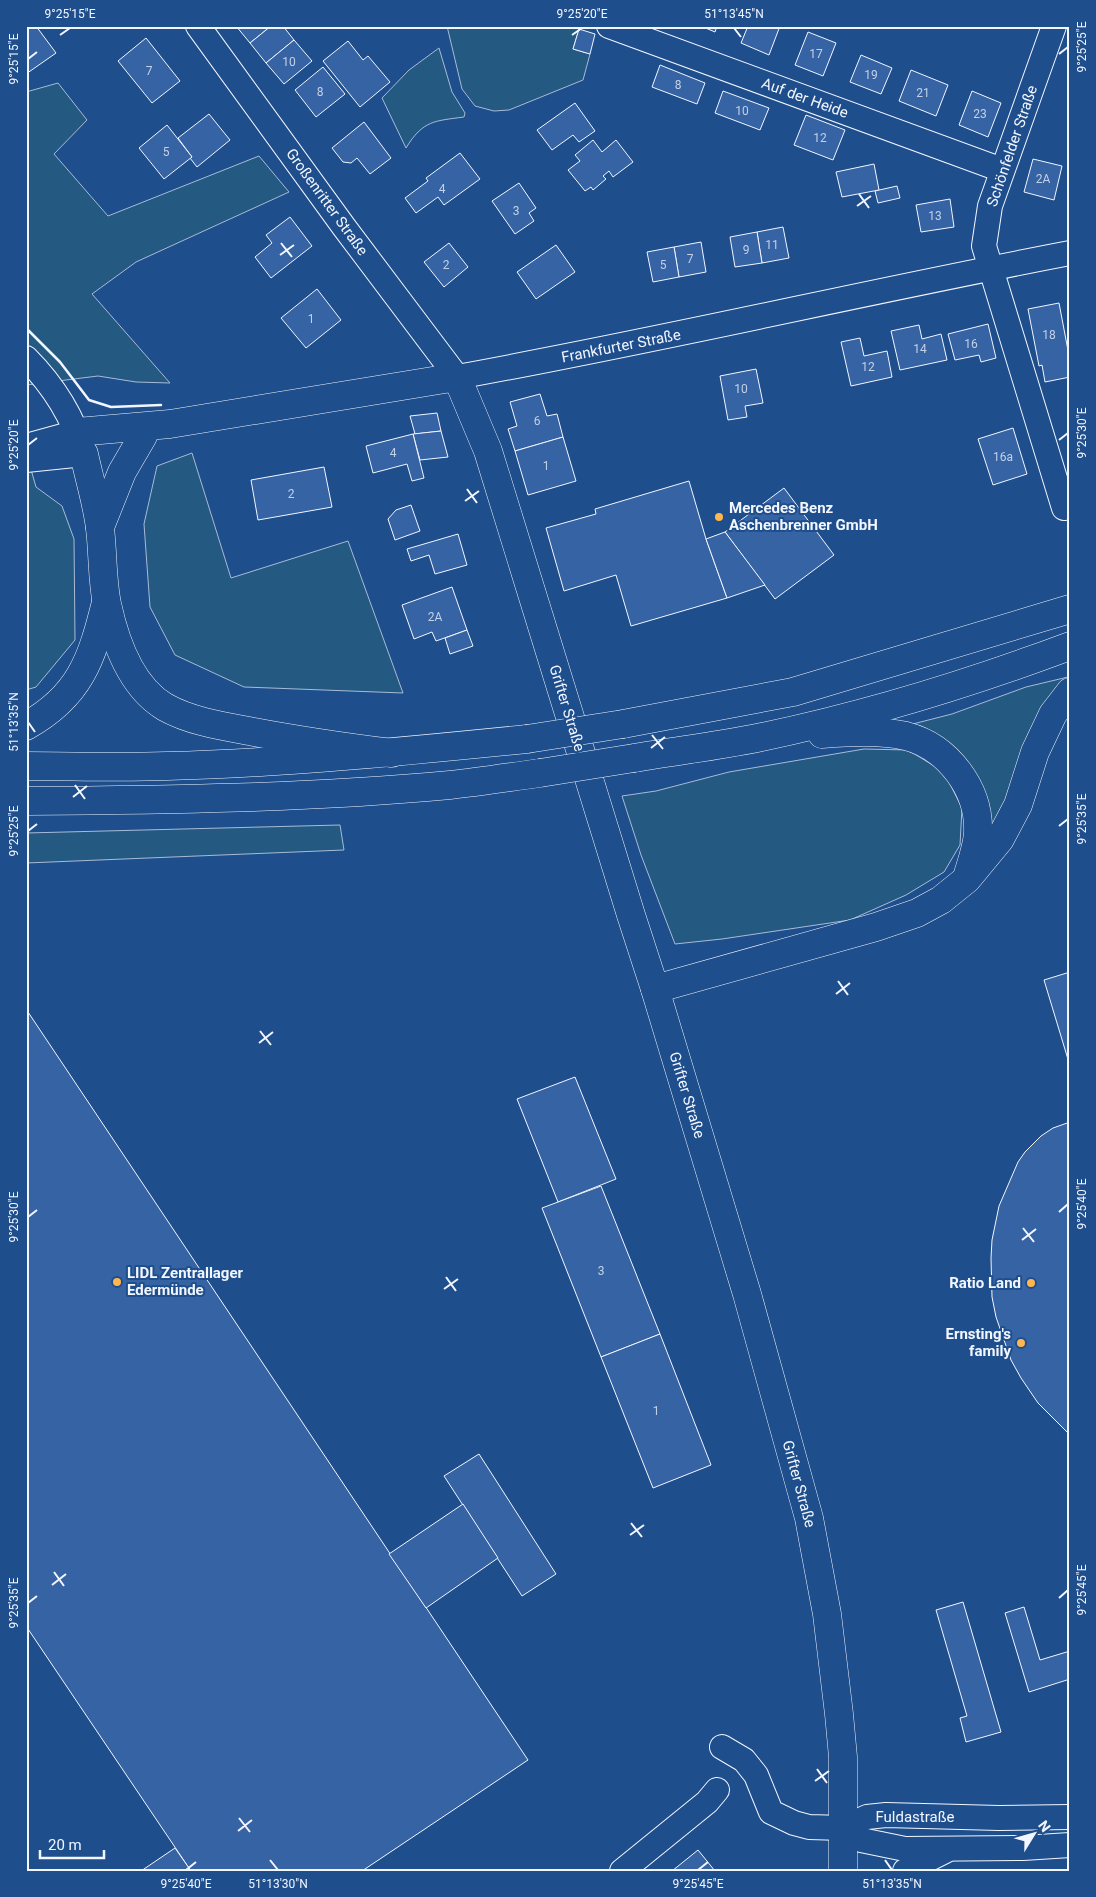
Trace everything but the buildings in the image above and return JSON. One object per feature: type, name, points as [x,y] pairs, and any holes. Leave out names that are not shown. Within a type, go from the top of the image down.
[{"type":"main road","name":"Frankfurter Straße","points":[[81,443],[170,424],[457,377]]},
{"type":"main road","name":"Grifter Straße","points":[[457,377],[488,451],[655,989],[748,1294],[809,1518],[827,1614],[839,1714],[843,1757],[843,1871]]},
{"type":"main road","name":"Frankfurter Straße","points":[[81,443],[143,436],[170,424]]},
{"type":"main road","points":[[100,527],[122,472],[143,436]]},
{"type":"main road","points":[[81,443],[100,527],[106,602],[118,644],[127,665],[147,691],[165,706],[187,716],[213,724],[280,737],[392,753]]},
{"type":"main road","points":[[26,726],[50,710],[66,696],[79,679],[87,664],[106,602]]},
{"type":"main road","points":[[26,766],[165,766],[392,753],[526,739],[623,724],[793,692],[1070,609]]},
{"type":"main road","points":[[26,801],[168,800],[280,796],[450,785],[540,773],[758,738],[901,703],[1012,668],[1070,646]]},
{"type":"main road","points":[[655,989],[858,932],[909,916],[941,900],[967,879],[1000,839],[1018,806],[1035,752],[1053,714],[1070,692]]},
{"type":"main road","points":[[758,738],[839,733],[882,733],[906,736],[934,748],[948,758],[965,782],[973,801],[978,832],[967,879]]},
{"type":"street","name":"Großenritter Straße","points":[[198,26],[344,227],[457,377]]},
{"type":"street","name":"Auf der Heide","points":[[609,26],[646,32],[1002,170]]},
{"type":"street","name":"Schönfelder Straße","points":[[1054,26],[990,206],[984,246],[1064,508]]},
{"type":"street","name":"Frankfurter Straße","points":[[457,377],[646,342],[990,268],[1070,253]]},
{"type":"street","points":[[26,358],[59,398],[71,417],[81,443]]},
{"type":"street","points":[[26,446],[81,443]]},
{"type":"street","points":[[26,460],[81,443]]},
{"type":"street","points":[[722,1747],[744,1760],[756,1775],[771,1812],[794,1823],[843,1828]]},
{"type":"street","points":[[622,1871],[707,1802],[717,1790]]},
{"type":"street","name":"Fuldastraße","points":[[843,1828],[867,1817],[886,1815],[998,1818],[1070,1817]]},
{"type":"street","name":"Fuldastraße","points":[[843,1828],[862,1840],[905,1848],[1023,1848],[1070,1845]]},
{"type":"street","points":[[905,1871],[951,1848]]},
{"type":"shaded area","points":[[447,26],[570,26],[579,29],[573,49],[590,54],[583,80],[509,110],[494,111],[475,106],[462,89]]},
{"type":"shaded area","points":[[439,48],[452,92],[465,113],[464,117],[437,121],[424,127],[406,148],[382,98],[409,70]]},
{"type":"shaded area","points":[[58,83],[87,120],[54,154],[108,216],[259,156],[289,192],[136,262],[92,294],[170,383],[136,382],[98,376],[26,385],[26,92]]},
{"type":"shaded area","points":[[26,452],[36,487],[62,506],[74,539],[75,640],[36,687],[26,690]]},
{"type":"shaded area","points":[[192,453],[231,578],[348,541],[403,693],[244,687],[175,655],[150,607],[144,524],[157,466]]},
{"type":"shaded area","points":[[1068,677],[1039,721],[987,848],[983,802],[901,727],[952,714],[1026,687]]},
{"type":"shaded area","points":[[864,749],[908,750],[944,772],[962,808],[960,845],[944,872],[906,895],[850,920],[675,944],[641,855],[622,796],[656,791],[729,772]]},
{"type":"shaded area","points":[[340,825],[344,850],[26,863],[26,833]]},
{"type":"wall","points":[[26,328],[60,362],[89,400],[111,407],[161,405]]},
{"type":"place","name":"Mercedes Benz Aschenbrenner GmbH","points":[[719,517]]},
{"type":"place","name":"LIDL Zentrallager Edermünde","points":[[117,1282]]},
{"type":"place","name":"Ratio Land","points":[[1031,1283]]},
{"type":"place","name":"Ernsting's family","points":[[1021,1343]]}]
